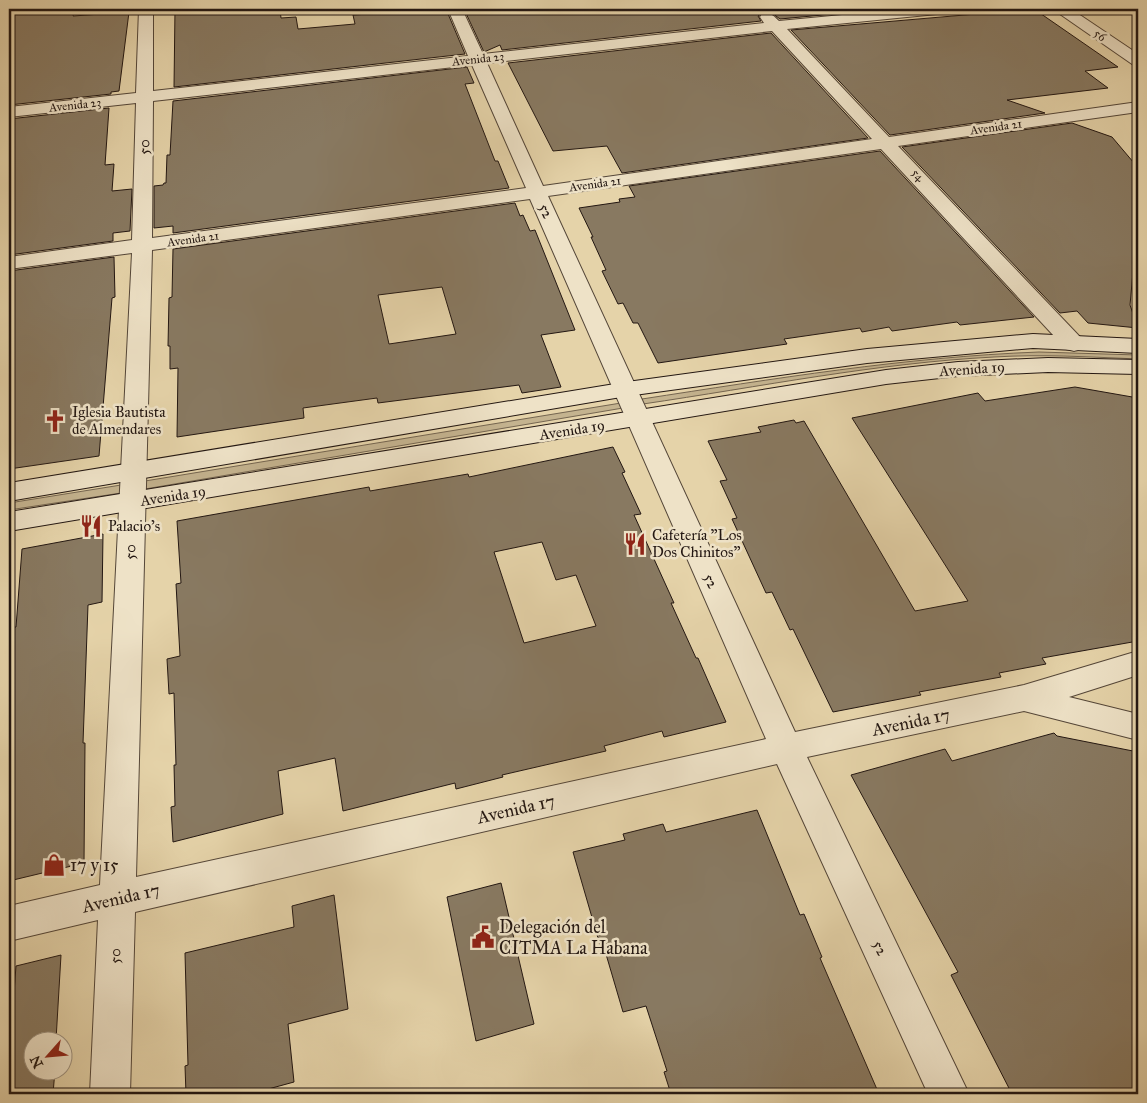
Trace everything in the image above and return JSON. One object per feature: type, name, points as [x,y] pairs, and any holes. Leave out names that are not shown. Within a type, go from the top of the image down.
[{"type":"street","name":"50","points":[[110,1094],[142,246],[146,9]]},
{"type":"street","name":"52","points":[[456,9],[786,748],[949,1094]]},
{"type":"street","name":"54","points":[[760,9],[887,142],[1074,344]]},
{"type":"street","name":"Avenida 23","points":[[9,112],[776,26],[947,9]]},
{"type":"street","name":"56","points":[[1062,9],[1138,61]]},
{"type":"street","name":"Avenida 21","points":[[9,263],[538,192],[1138,107]]},
{"type":"street","name":"Avenida 21","points":[[1091,114],[1134,125]]},
{"type":"street","name":"Avenida 19","points":[[9,522],[132,487],[627,389],[867,356],[1033,342],[1138,346]]},
{"type":"street","name":"Avenida 19","points":[[9,492],[132,487],[639,419],[886,377],[958,369],[1048,365],[1138,367]]},
{"type":"street","name":"Avenida 17","points":[[9,923],[786,748],[1024,698],[1138,663]]},
{"type":"street","name":"Avenida 17","points":[[1024,698],[1138,727]]},
{"type":"shaded area","points":[[1039,352],[1138,355],[1138,359],[1030,356],[950,360],[818,376],[643,404],[642,399],[889,364]]},
{"type":"shaded area","points":[[621,403],[623,408],[145,489],[145,481]]},
{"type":"shaded area","points":[[121,485],[121,493],[9,510],[9,503]]},
{"type":"building","points":[[75,9],[73,16],[129,12],[119,91],[111,92],[111,94],[9,105],[9,12]]},
{"type":"building","points":[[175,9],[280,9],[281,18],[296,17],[298,29],[355,24],[353,15],[370,14],[369,9],[446,9],[465,54],[174,87]]},
{"type":"building","points":[[464,9],[828,9],[833,14],[780,19],[772,13],[764,12],[758,16],[761,21],[502,50],[500,45],[484,52]]},
{"type":"building","points":[[1034,9],[1118,67],[1085,71],[1108,88],[1007,100],[1045,113],[890,135],[791,30]]},
{"type":"building","points":[[771,33],[868,138],[622,173],[607,146],[553,151],[508,63]]},
{"type":"building","points":[[467,67],[474,83],[465,84],[495,161],[498,161],[509,188],[173,233],[173,226],[154,228],[154,186],[166,183],[167,155],[170,155],[173,101]]},
{"type":"building","points":[[109,108],[105,165],[114,164],[112,191],[132,189],[130,231],[113,233],[113,241],[9,255],[9,119]]},
{"type":"building","points":[[1072,123],[1112,137],[1134,163],[1138,217],[1130,305],[1138,328],[1088,323],[1077,311],[1060,313],[902,147]]},
{"type":"building","points":[[880,151],[1034,317],[960,325],[957,322],[892,331],[889,327],[862,332],[860,328],[784,339],[787,344],[658,363],[638,323],[633,323],[623,303],[618,304],[602,271],[606,270],[579,208],[620,202],[619,199],[635,197],[629,186]]},
{"type":"building","points":[[515,203],[520,216],[523,215],[530,231],[535,230],[575,330],[541,335],[561,387],[522,393],[519,385],[378,403],[377,398],[303,408],[304,418],[177,437],[178,368],[170,369],[170,346],[168,346],[173,249]],"holes":[[[442,287],[456,334],[389,344],[378,295]]]},
{"type":"building","points":[[114,257],[115,297],[112,298],[99,456],[9,469],[9,271]]},
{"type":"building","points":[[1075,387],[1138,398],[1138,641],[1042,658],[1046,664],[999,673],[1001,677],[919,692],[921,695],[833,712],[793,629],[790,630],[772,592],[766,593],[732,519],[737,518],[720,481],[727,480],[708,441],[761,432],[758,427],[794,420],[796,423],[804,421],[915,611],[968,601],[852,418],[978,393],[985,401]]},
{"type":"building","points":[[613,447],[625,472],[622,473],[641,514],[634,515],[674,603],[671,603],[726,722],[664,737],[662,731],[604,746],[606,751],[502,775],[503,777],[456,789],[455,783],[343,811],[335,758],[278,771],[283,814],[173,842],[171,807],[175,806],[174,765],[176,765],[174,693],[169,694],[167,659],[180,656],[176,584],[181,583],[177,521],[369,487],[370,491],[468,474],[469,477]],"holes":[[[542,542],[556,580],[576,575],[596,626],[524,643],[494,552]]]},
{"type":"building","points":[[103,534],[102,602],[88,605],[83,743],[85,743],[84,863],[9,881],[9,628],[16,627],[22,549]]},
{"type":"building","points":[[1054,733],[1057,736],[1138,752],[1138,1094],[1012,1094],[951,975],[958,972],[851,775],[945,749],[952,761]]},
{"type":"building","points":[[757,810],[800,915],[804,914],[822,957],[820,958],[879,1094],[671,1094],[664,1072],[667,1071],[646,1006],[623,1012],[603,944],[600,945],[573,852],[625,840],[623,834],[663,824],[666,832]]},
{"type":"building","points":[[501,883],[534,1024],[476,1041],[447,897]]},
{"type":"building","points":[[334,895],[348,1009],[288,1024],[294,1082],[250,1094],[186,1094],[185,1066],[188,1065],[185,953],[294,927],[292,906]]},
{"type":"building","points":[[61,955],[57,1030],[22,1030],[22,1080],[54,1080],[53,1094],[9,1094],[9,1059],[16,966]]},
{"type":"place","name":"Iglesia Bautista de Almendares","points":[[55,421]]},
{"type":"place","name":"Palacio’s","points":[[91,526]]},
{"type":"place","name":"Cafetería \"Los Dos Chinitos\"","points":[[635,544]]},
{"type":"place","name":"17 y 15","points":[[54,865]]},
{"type":"place","name":"Delegación del CITMA La Habana","points":[[483,937]]}]
